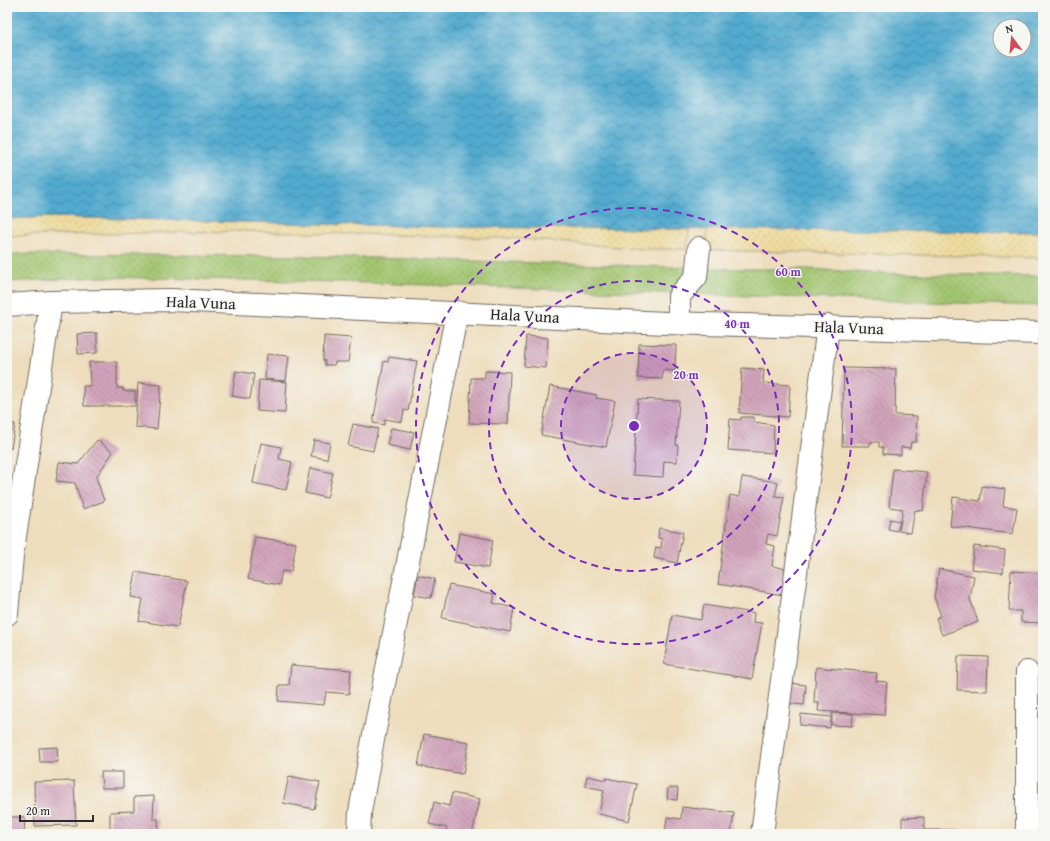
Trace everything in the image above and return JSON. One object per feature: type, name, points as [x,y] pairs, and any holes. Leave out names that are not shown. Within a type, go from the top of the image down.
[{"type":"street","points":[[679,323],[679,296],[696,277],[699,248]]},
{"type":"street","name":"Hala Vuna","points":[[7,306],[51,302],[171,300],[679,323],[1043,333]]},
{"type":"street","points":[[7,614],[12,556],[51,302]]},
{"type":"street","points":[[359,834],[360,812],[371,750],[457,312]]},
{"type":"street","points":[[762,834],[828,326]]},
{"type":"street","points":[[1027,672],[1027,834]]},
{"type":"sand","points":[[50,217],[443,227],[689,229],[687,249],[643,249],[509,238],[243,231],[7,236],[7,219]]},
{"type":"sand","points":[[707,229],[1043,232],[1043,258],[706,250]]},
{"type":"green space","points":[[7,254],[305,256],[741,269],[808,269],[871,273],[1043,276],[1043,306],[338,282],[100,277],[7,282]]},
{"type":"water","points":[[7,7],[1043,7],[1043,232],[443,227],[50,217],[7,219]]},
{"type":"building","points":[[97,333],[97,353],[78,354],[77,334]]},
{"type":"building","points":[[324,336],[351,338],[348,362],[335,362],[334,365],[325,365],[325,361],[323,360]]},
{"type":"building","points":[[526,336],[548,338],[546,368],[524,366]]},
{"type":"building","points":[[639,344],[676,345],[675,371],[663,370],[662,379],[638,378]]},
{"type":"building","points":[[267,354],[289,356],[286,381],[265,379]]},
{"type":"building","points":[[389,357],[417,361],[408,411],[404,410],[402,422],[385,419],[384,425],[373,423],[384,361],[388,362]]},
{"type":"building","points":[[89,362],[117,362],[117,388],[123,388],[123,391],[135,391],[135,406],[84,406],[83,386],[90,386]]},
{"type":"building","points":[[742,368],[764,370],[763,383],[790,385],[788,417],[739,413]]},
{"type":"building","points":[[844,368],[896,369],[895,415],[917,416],[916,442],[911,442],[910,448],[901,447],[901,455],[883,454],[883,447],[879,447],[879,442],[870,442],[870,446],[842,446]]},
{"type":"building","points":[[236,371],[254,374],[250,399],[232,396]]},
{"type":"building","points":[[485,371],[510,372],[508,424],[469,423],[471,378],[485,378]]},
{"type":"building","points":[[259,380],[287,382],[285,413],[257,411]]},
{"type":"building","points":[[138,383],[161,385],[157,429],[135,427]]},
{"type":"building","points":[[550,386],[597,395],[596,398],[615,401],[606,447],[541,435]]},
{"type":"building","points":[[638,399],[679,401],[676,445],[678,445],[677,462],[664,461],[663,477],[633,475]]},
{"type":"building","points":[[741,417],[754,417],[754,422],[774,425],[773,453],[728,450],[730,419],[741,420]]},
{"type":"building","points":[[7,423],[15,424],[11,448],[7,448]]},
{"type":"building","points":[[353,424],[378,429],[373,451],[348,446]]},
{"type":"building","points":[[391,428],[414,432],[410,450],[387,445]]},
{"type":"building","points":[[97,440],[113,452],[96,477],[104,501],[83,509],[75,483],[56,481],[59,462],[78,464]]},
{"type":"building","points":[[314,440],[330,443],[327,459],[311,456]]},
{"type":"building","points":[[261,443],[281,447],[279,459],[292,462],[286,490],[253,483]]},
{"type":"building","points":[[310,468],[333,473],[327,498],[305,493]]},
{"type":"building","points":[[893,469],[927,472],[923,511],[915,510],[911,533],[899,531],[903,509],[889,507]]},
{"type":"building","points":[[742,477],[778,482],[775,496],[784,497],[777,536],[768,534],[766,544],[775,546],[772,566],[787,569],[783,595],[718,584],[730,495],[739,497]]},
{"type":"building","points":[[982,486],[1005,489],[1003,506],[1017,508],[1013,534],[950,526],[953,497],[980,501]]},
{"type":"building","points":[[890,519],[900,521],[897,531],[888,529]]},
{"type":"building","points":[[659,528],[683,532],[677,563],[654,558],[656,547],[661,548],[662,539],[658,538]]},
{"type":"building","points":[[459,533],[493,540],[488,568],[454,562]]},
{"type":"building","points":[[255,537],[296,543],[291,572],[282,571],[279,585],[248,579]]},
{"type":"building","points":[[974,546],[1005,550],[1003,573],[971,569]]},
{"type":"building","points":[[939,569],[974,576],[970,599],[978,622],[942,635],[936,618],[941,616],[934,597]]},
{"type":"building","points":[[1011,571],[1043,573],[1043,623],[1021,622],[1021,611],[1009,611]]},
{"type":"building","points":[[136,572],[187,581],[178,627],[139,621],[143,599],[131,597]]},
{"type":"building","points":[[418,575],[435,579],[431,598],[414,595]]},
{"type":"building","points":[[449,585],[495,594],[493,603],[514,608],[510,632],[442,618]]},
{"type":"building","points":[[704,605],[754,613],[753,622],[762,623],[752,679],[664,664],[672,615],[701,620]]},
{"type":"building","points":[[958,656],[988,657],[987,691],[957,690]]},
{"type":"building","points":[[291,665],[351,670],[349,694],[326,692],[324,705],[278,701],[279,685],[289,685]]},
{"type":"building","points":[[816,667],[877,673],[876,681],[887,682],[884,715],[818,711],[819,703],[814,703]]},
{"type":"building","points":[[787,683],[806,685],[804,705],[785,703]]},
{"type":"building","points":[[832,713],[853,714],[852,726],[832,725]]},
{"type":"building","points":[[801,714],[831,717],[830,728],[800,725]]},
{"type":"building","points":[[424,734],[469,742],[463,774],[418,766]]},
{"type":"building","points":[[57,747],[58,762],[40,762],[39,748]]},
{"type":"building","points":[[101,772],[123,772],[123,788],[102,788]]},
{"type":"building","points":[[289,776],[320,782],[314,809],[283,803]]},
{"type":"building","points":[[587,776],[637,784],[629,821],[599,814],[604,790],[585,786]]},
{"type":"building","points":[[74,781],[76,825],[35,826],[34,782]]},
{"type":"building","points":[[668,788],[678,788],[677,800],[667,799]]},
{"type":"building","points":[[452,793],[480,799],[472,834],[445,834],[447,828],[429,824],[434,802],[449,806]]},
{"type":"building","points":[[154,796],[153,819],[158,819],[159,833],[110,833],[110,812],[134,811],[134,797]]},
{"type":"building","points":[[1039,806],[1043,806],[1043,822],[1040,822]]},
{"type":"building","points":[[682,807],[734,813],[731,834],[665,834],[667,817],[681,819]]},
{"type":"building","points":[[9,817],[25,817],[24,834],[9,834]]},
{"type":"building","points":[[924,817],[924,830],[957,830],[957,834],[902,834],[902,818]]}]
